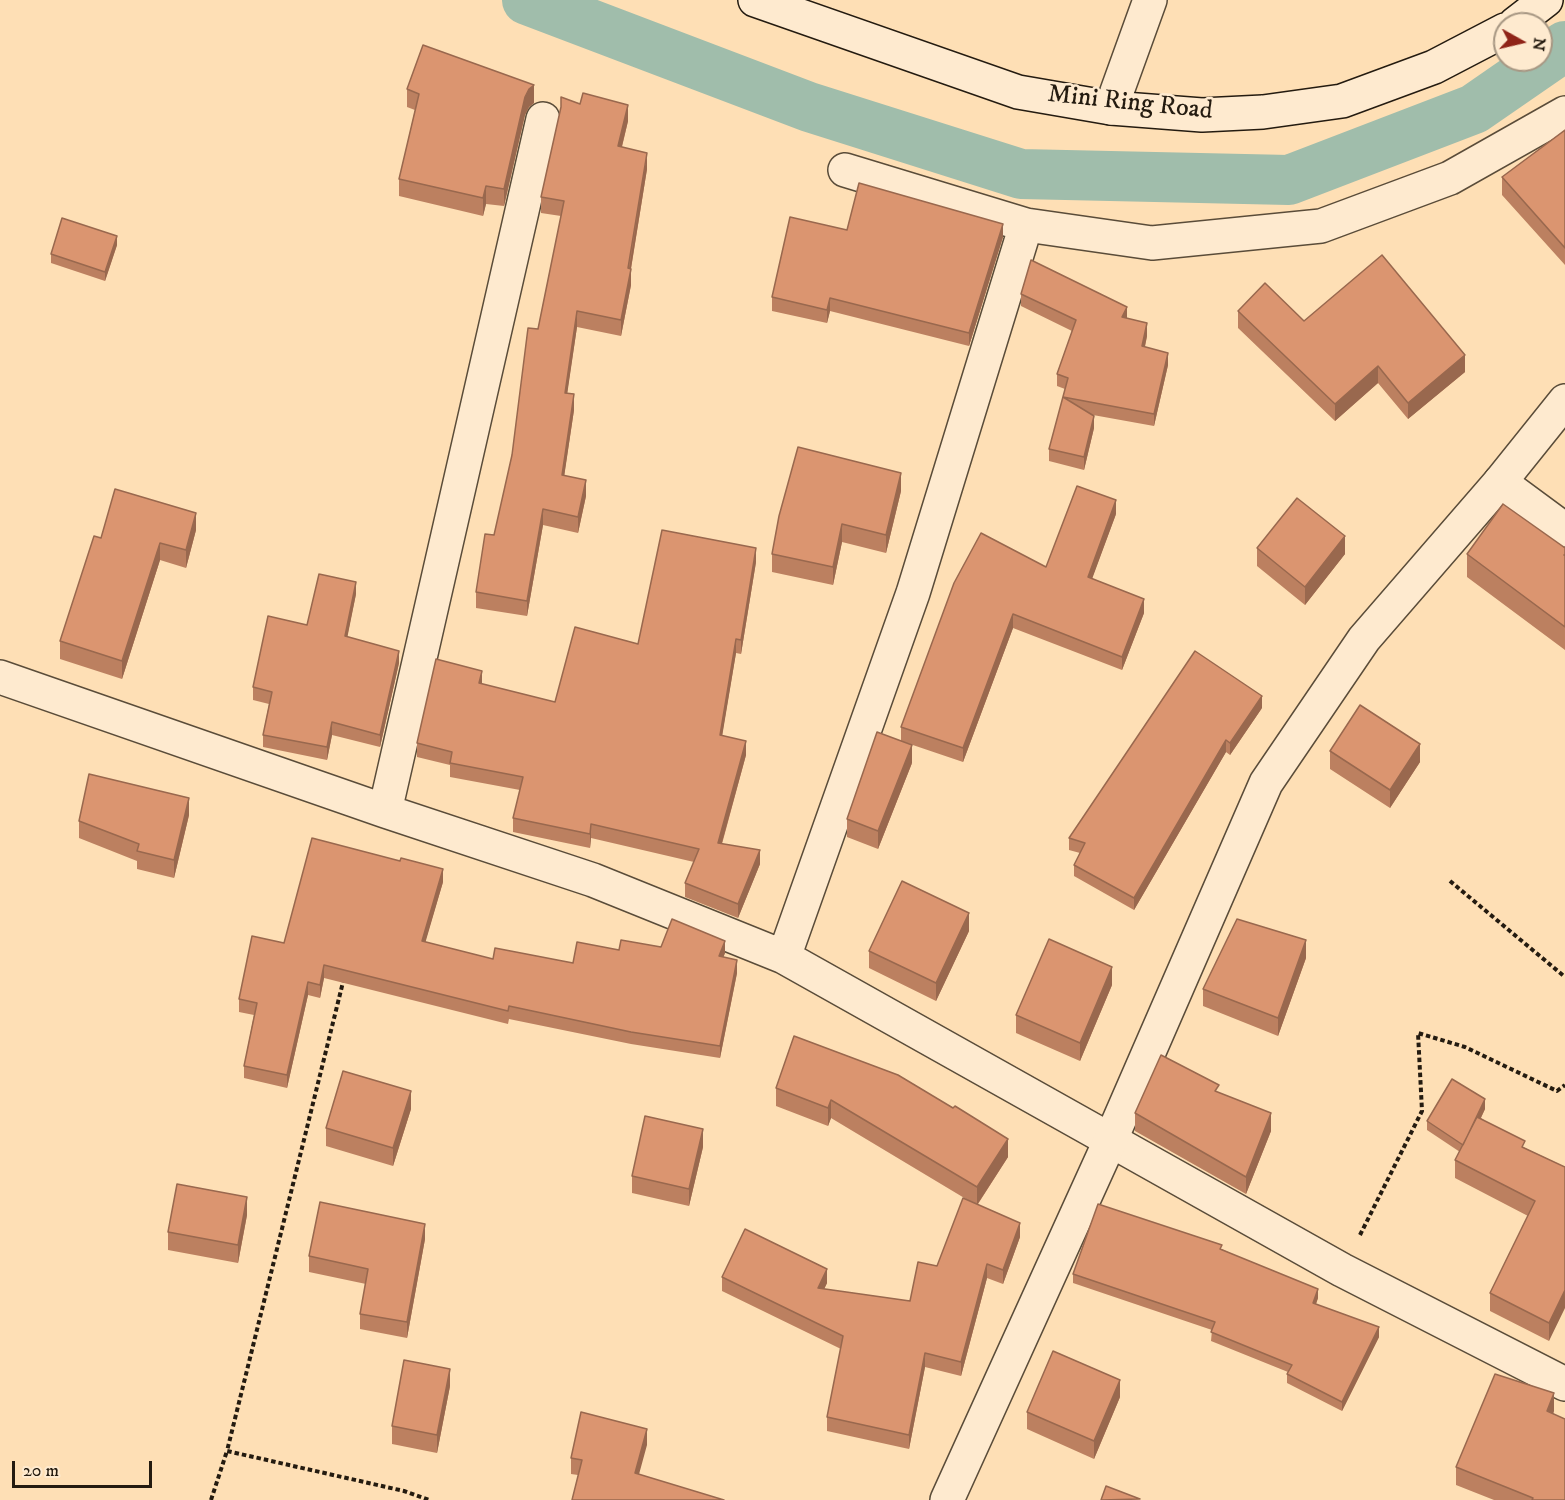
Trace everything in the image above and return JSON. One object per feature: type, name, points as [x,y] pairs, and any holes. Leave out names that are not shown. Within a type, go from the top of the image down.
[{"type":"street","name":"Mini Ring Road","points":[[755,0],[1018,92],[1111,108],[1202,115],[1263,112],[1342,100],[1434,67],[1493,36]]},
{"type":"street","points":[[1111,108],[1150,0]]},
{"type":"street","points":[[1530,12],[1546,0]]},
{"type":"street","points":[[845,170],[1026,225],[1152,243],[1321,226],[1450,177],[1565,113]]},
{"type":"street","points":[[385,811],[543,119]]},
{"type":"street","points":[[784,957],[913,594],[1026,225]]},
{"type":"street","points":[[947,1500],[1112,1139],[1266,783],[1364,639],[1500,482],[1565,401]]},
{"type":"street","points":[[1500,482],[1565,530]]},
{"type":"street","points":[[0,677],[385,811],[592,880],[784,957],[1342,1270],[1565,1384]]},
{"type":"path","points":[[1450,881],[1565,977]]},
{"type":"path","points":[[211,1500],[227,1451],[345,974]]},
{"type":"path","points":[[1342,1270],[1422,1111],[1418,1033],[1465,1047],[1557,1091],[1565,1085]]},
{"type":"path","points":[[227,1451],[404,1491],[429,1500]]},
{"type":"building","points":[[423,45],[534,85],[525,97],[504,189],[486,186],[483,198],[399,179],[419,94],[407,89]]},
{"type":"building","points":[[583,93],[628,105],[618,146],[647,153],[628,268],[631,269],[621,320],[577,311],[565,393],[574,394],[562,475],[586,480],[578,517],[543,509],[527,601],[476,592],[485,534],[494,535],[512,455],[528,328],[538,329],[564,201],[541,197],[561,107],[561,97],[580,104]]},
{"type":"building","points":[[1565,130],[1565,248],[1502,177]]},
{"type":"building","points":[[859,183],[1003,224],[969,333],[830,298],[827,310],[772,297],[790,217],[847,230]]},
{"type":"building","points":[[62,218],[117,236],[105,272],[51,254]]},
{"type":"building","points":[[1382,255],[1465,355],[1408,403],[1378,366],[1335,404],[1238,311],[1265,283],[1304,321]]},
{"type":"building","points":[[1031,260],[1127,307],[1122,317],[1147,323],[1142,346],[1168,353],[1154,414],[1063,397],[1094,416],[1084,457],[1049,449],[1068,378],[1057,374],[1076,320],[1021,294]]},
{"type":"building","points":[[798,447],[901,473],[886,535],[842,524],[833,567],[772,554],[779,516]]},
{"type":"building","points":[[1077,486],[1116,500],[1088,577],[1144,599],[1122,657],[1013,614],[963,748],[901,727],[954,583],[981,533],[1046,567]]},
{"type":"building","points":[[115,489],[196,513],[186,550],[160,543],[122,661],[60,641],[94,536],[101,538]]},
{"type":"building","points":[[1297,498],[1345,536],[1305,587],[1257,548]]},
{"type":"building","points":[[1503,504],[1565,548],[1565,627],[1467,554]]},
{"type":"building","points":[[662,530],[756,548],[741,640],[736,639],[720,735],[746,741],[718,843],[760,850],[738,904],[685,883],[699,849],[591,824],[590,834],[513,818],[523,777],[450,763],[452,752],[417,743],[436,659],[482,671],[479,683],[555,702],[575,627],[638,644]]},
{"type":"building","points":[[319,574],[356,582],[345,636],[399,651],[380,735],[332,722],[327,747],[263,735],[272,692],[253,687],[268,616],[307,625]]},
{"type":"building","points":[[1195,651],[1262,696],[1230,743],[1226,740],[1134,898],[1074,865],[1085,843],[1069,838]]},
{"type":"building","points":[[1360,705],[1420,744],[1390,790],[1330,751]]},
{"type":"building","points":[[877,732],[912,745],[878,831],[847,819]]},
{"type":"building","points":[[89,774],[189,798],[174,860],[137,851],[139,844],[79,821]]},
{"type":"building","points":[[312,838],[400,861],[401,858],[443,869],[422,941],[493,959],[495,948],[573,963],[577,942],[619,950],[621,940],[661,947],[672,919],[725,941],[719,956],[737,960],[720,1046],[631,1032],[509,1006],[508,1011],[324,965],[320,985],[308,982],[287,1075],[244,1066],[257,1003],[239,999],[252,936],[284,943]]},
{"type":"building","points":[[902,881],[969,913],[936,983],[869,951]]},
{"type":"building","points":[[1237,919],[1306,940],[1278,1018],[1203,989]]},
{"type":"building","points":[[1049,939],[1112,967],[1080,1043],[1016,1015]]},
{"type":"building","points":[[794,1036],[898,1075],[953,1108],[955,1106],[1008,1139],[977,1187],[831,1100],[828,1108],[776,1088]]},
{"type":"building","points":[[1161,1055],[1219,1085],[1215,1091],[1271,1113],[1246,1177],[1135,1113]]},
{"type":"building","points":[[343,1071],[411,1091],[393,1148],[326,1128]]},
{"type":"building","points":[[1452,1079],[1485,1099],[1463,1145],[1427,1121]]},
{"type":"building","points":[[645,1116],[703,1129],[689,1189],[632,1176]]},
{"type":"building","points":[[1477,1117],[1525,1141],[1522,1147],[1565,1167],[1565,1290],[1549,1323],[1490,1293],[1535,1201],[1455,1160]]},
{"type":"building","points":[[177,1184],[247,1197],[238,1245],[168,1232]]},
{"type":"building","points":[[963,1198],[1020,1223],[1003,1270],[987,1264],[961,1362],[925,1353],[909,1435],[827,1417],[843,1336],[722,1277],[745,1229],[827,1269],[818,1288],[910,1301],[918,1262],[937,1266]]},
{"type":"building","points":[[320,1202],[425,1224],[407,1322],[360,1314],[368,1269],[309,1256]]},
{"type":"building","points":[[1098,1204],[1222,1245],[1220,1249],[1318,1289],[1313,1303],[1379,1327],[1342,1402],[1287,1374],[1292,1365],[1211,1332],[1215,1322],[1073,1274]]},
{"type":"building","points":[[1053,1351],[1120,1380],[1094,1441],[1027,1412]]},
{"type":"building","points":[[404,1360],[450,1369],[437,1435],[392,1426]]},
{"type":"building","points":[[1495,1374],[1554,1393],[1547,1411],[1565,1419],[1565,1500],[1532,1500],[1533,1498],[1456,1467]]},
{"type":"building","points":[[581,1412],[647,1429],[635,1473],[724,1500],[572,1500],[582,1460],[571,1458]]},
{"type":"building","points":[[1106,1486],[1140,1499],[1101,1500]]},
{"type":"waterway","points":[[527,0],[809,107],[1021,174],[1289,180],[1474,109],[1565,46]]}]
